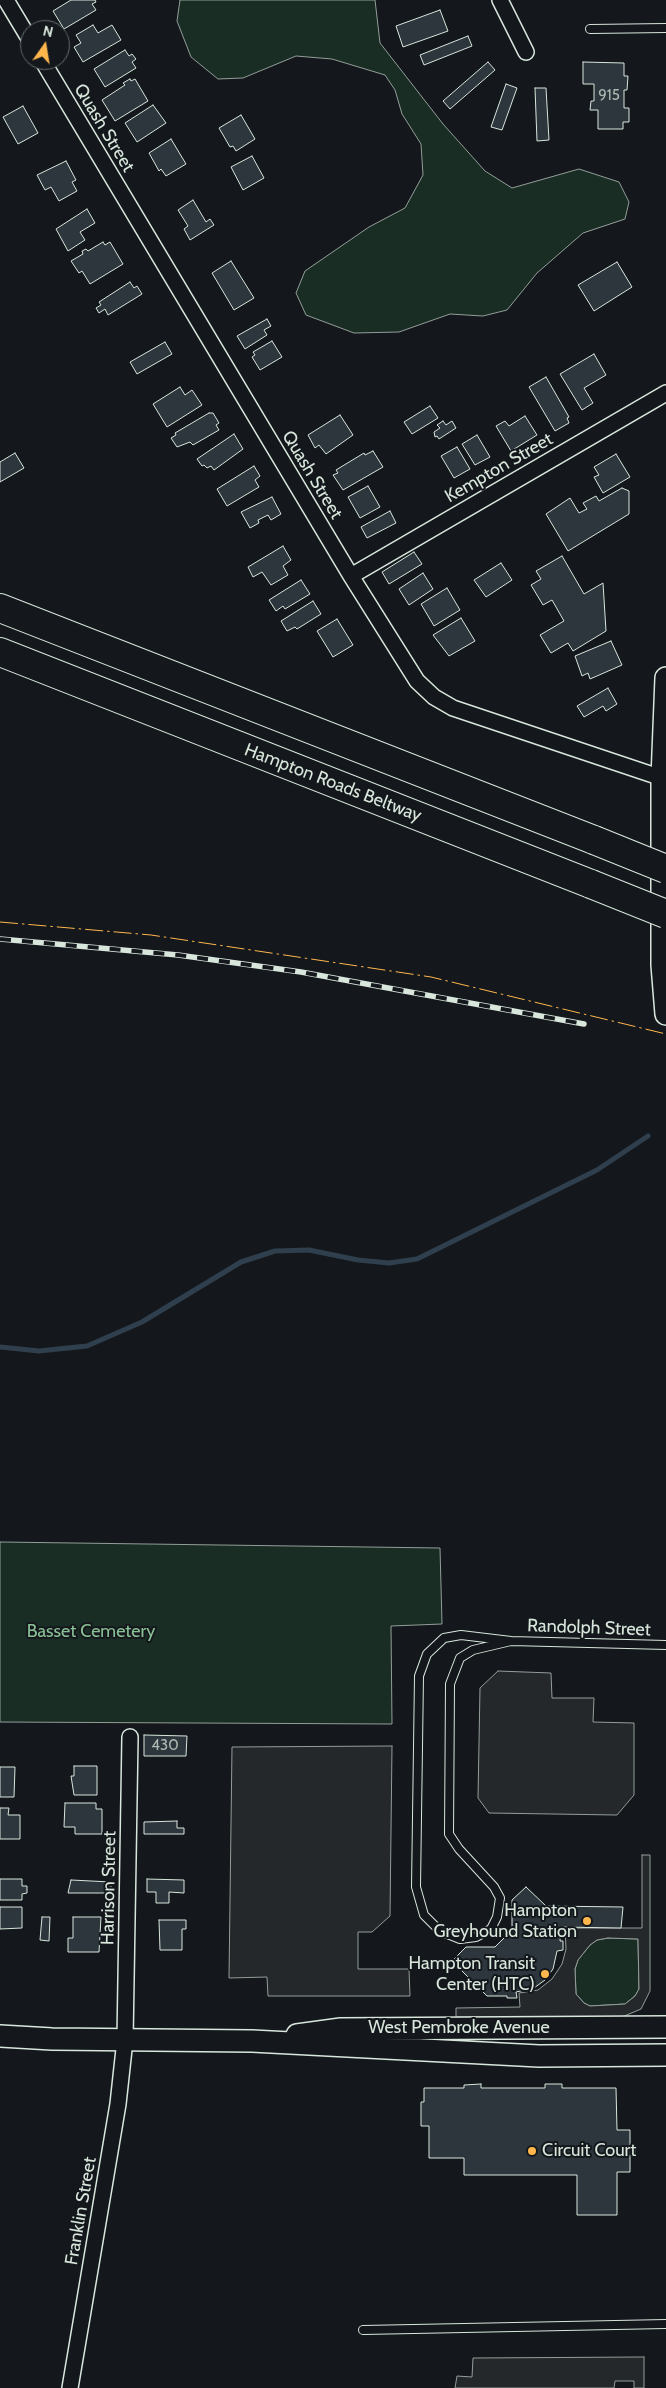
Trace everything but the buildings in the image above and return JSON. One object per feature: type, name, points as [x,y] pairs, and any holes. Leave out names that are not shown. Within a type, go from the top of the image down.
[{"type":"highway","points":[[0,608],[666,869]]},
{"type":"highway","name":"Hampton Roads Beltway","points":[[0,652],[666,914]]},
{"type":"main road","points":[[666,678],[662,778],[662,965],[666,1014]]},
{"type":"main road","name":"West Pembroke Avenue","points":[[252,2041],[341,2029],[666,2027]]},
{"type":"main road","name":"West Pembroke Avenue","points":[[0,2036],[125,2040],[252,2041],[539,2056],[666,2055]]},
{"type":"street","points":[[6,0],[20,23]]},
{"type":"street","points":[[500,0],[526,52]]},
{"type":"street","name":"Quash Street","points":[[48,70],[351,576],[403,662],[417,681],[434,697],[474,716],[662,778]]},
{"type":"street","name":"Kempton Street","points":[[351,576],[666,393]]},
{"type":"street","name":"Harrison Street","points":[[125,2040],[130,1737]]},
{"type":"street","name":"Franklin Street","points":[[70,2388],[118,2104],[125,2040]]},
{"type":"lane","points":[[590,29],[666,28]]},
{"type":"lane","points":[[462,1635],[511,1641],[473,1650],[460,1658],[450,1684],[449,1834],[459,1849],[494,1887],[500,1898],[498,1917],[491,1929],[476,1937],[460,1940],[440,1931],[424,1915],[416,1887],[419,1676],[427,1654],[444,1638],[462,1635]]},
{"type":"lane","name":"Randolph Street","points":[[511,1641],[666,1645]]},
{"type":"lane","points":[[363,2330],[666,2324]]},
{"type":"green space","points":[[180,0],[375,0],[380,43],[443,124],[485,171],[512,188],[579,169],[619,182],[629,202],[625,219],[583,233],[537,273],[507,310],[483,316],[450,314],[399,332],[354,333],[306,315],[296,293],[305,271],[369,227],[405,208],[423,175],[421,144],[402,114],[395,90],[385,75],[332,59],[296,56],[243,78],[218,79],[191,57],[177,21]]},
{"type":"green space","name":"Basset Cemetery","points":[[0,1542],[440,1548],[442,1624],[391,1626],[392,1724],[0,1722]]},
{"type":"green space","points":[[608,1938],[638,1939],[639,1989],[635,1996],[625,2004],[590,2006],[584,2003],[576,1994],[575,1969],[578,1960],[590,1945],[597,1940]]},
{"type":"shaded area","points":[[498,1671],[551,1673],[552,1698],[594,1698],[593,1722],[634,1723],[634,1795],[617,1815],[489,1813],[478,1798],[480,1688]]},
{"type":"shaded area","points":[[392,1746],[390,1916],[372,1932],[358,1932],[358,1969],[409,1969],[410,1996],[268,1996],[267,1977],[229,1978],[232,1747]]},
{"type":"shaded area","points":[[642,1855],[650,1855],[650,1991],[641,2009],[622,2017],[456,2017],[456,2008],[520,2007],[519,1993],[538,1990],[552,1979],[562,1964],[566,1949],[565,1928],[642,1928]],"holes":[[[608,1938],[638,1939],[639,1989],[635,1996],[625,2004],[590,2006],[584,2003],[576,1994],[575,1969],[578,1960],[590,1945],[597,1940]]]},
{"type":"shaded area","points":[[644,2357],[644,2388],[634,2388],[634,2381],[615,2381],[614,2388],[455,2388],[457,2376],[472,2377],[473,2358]]},
{"type":"waterway","points":[[0,1347],[39,1351],[87,1346],[142,1322],[241,1262],[275,1251],[309,1250],[358,1260],[389,1263],[417,1259],[597,1170],[648,1136]]},
{"type":"railway","points":[[0,939],[178,955],[301,972],[584,1024]]},
{"type":"power","points":[[0,922],[151,935],[431,977],[666,1034]]},
{"type":"place","name":"Hampton Greyhound Station","points":[[587,1921]]},
{"type":"place","name":"Hampton Transit Center (HTC)","points":[[545,1974]]},
{"type":"place","name":"Circuit Court","points":[[532,2151]]}]
